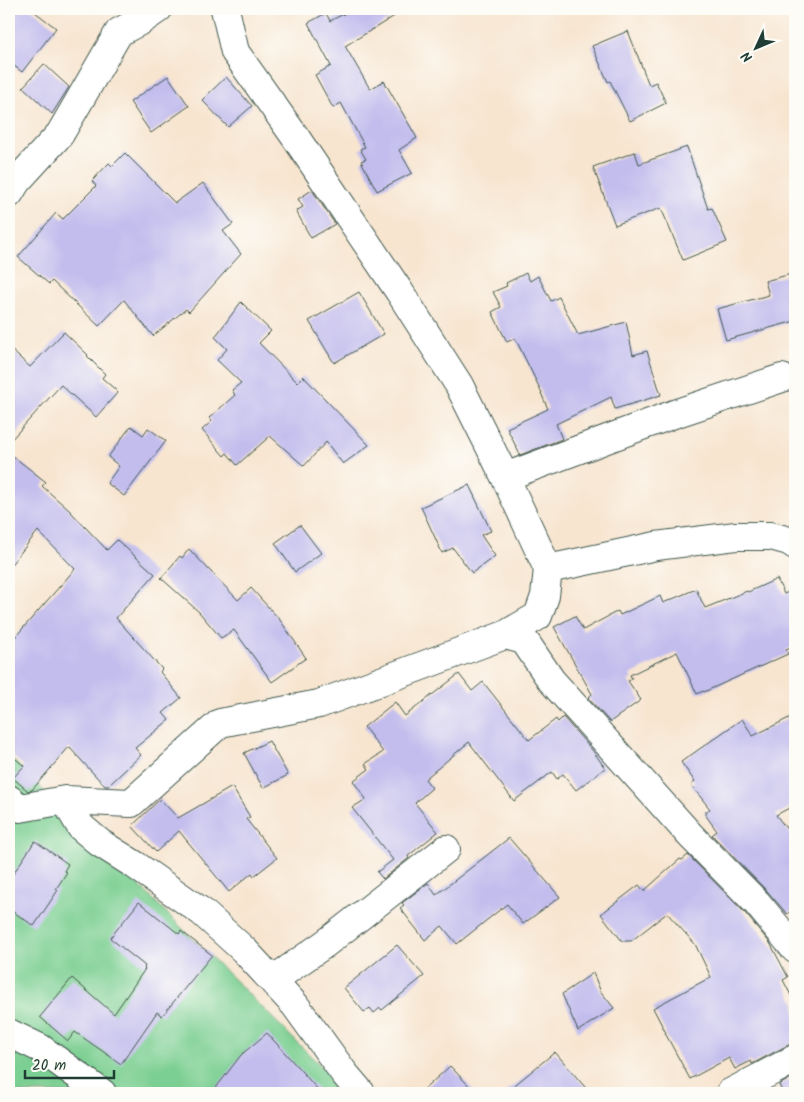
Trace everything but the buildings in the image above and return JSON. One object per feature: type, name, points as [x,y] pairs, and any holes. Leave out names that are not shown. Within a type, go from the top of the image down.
[{"type":"street","points":[[9,194],[17,181],[60,134],[119,32],[158,9]]},
{"type":"street","points":[[9,799],[20,808],[65,800],[131,803],[220,723],[319,704],[505,635],[538,616],[545,596],[548,569],[505,477],[454,377],[296,138],[235,52],[225,9]]},
{"type":"street","points":[[505,477],[674,414],[782,378]]},
{"type":"street","points":[[548,569],[656,546],[736,536],[771,536],[795,545]]},
{"type":"street","points":[[505,635],[524,640],[550,680],[691,836],[757,903],[795,949]]},
{"type":"street","points":[[65,800],[81,827],[100,844],[135,865],[202,912],[244,950],[295,1005],[344,1073],[361,1093]]},
{"type":"street","points":[[273,980],[326,943],[446,849]]},
{"type":"street","points":[[9,1033],[40,1048],[102,1093]]},
{"type":"street","points":[[730,1093],[795,1059]]},
{"type":"green space","points":[[9,756],[348,1093],[9,1093]]}]
